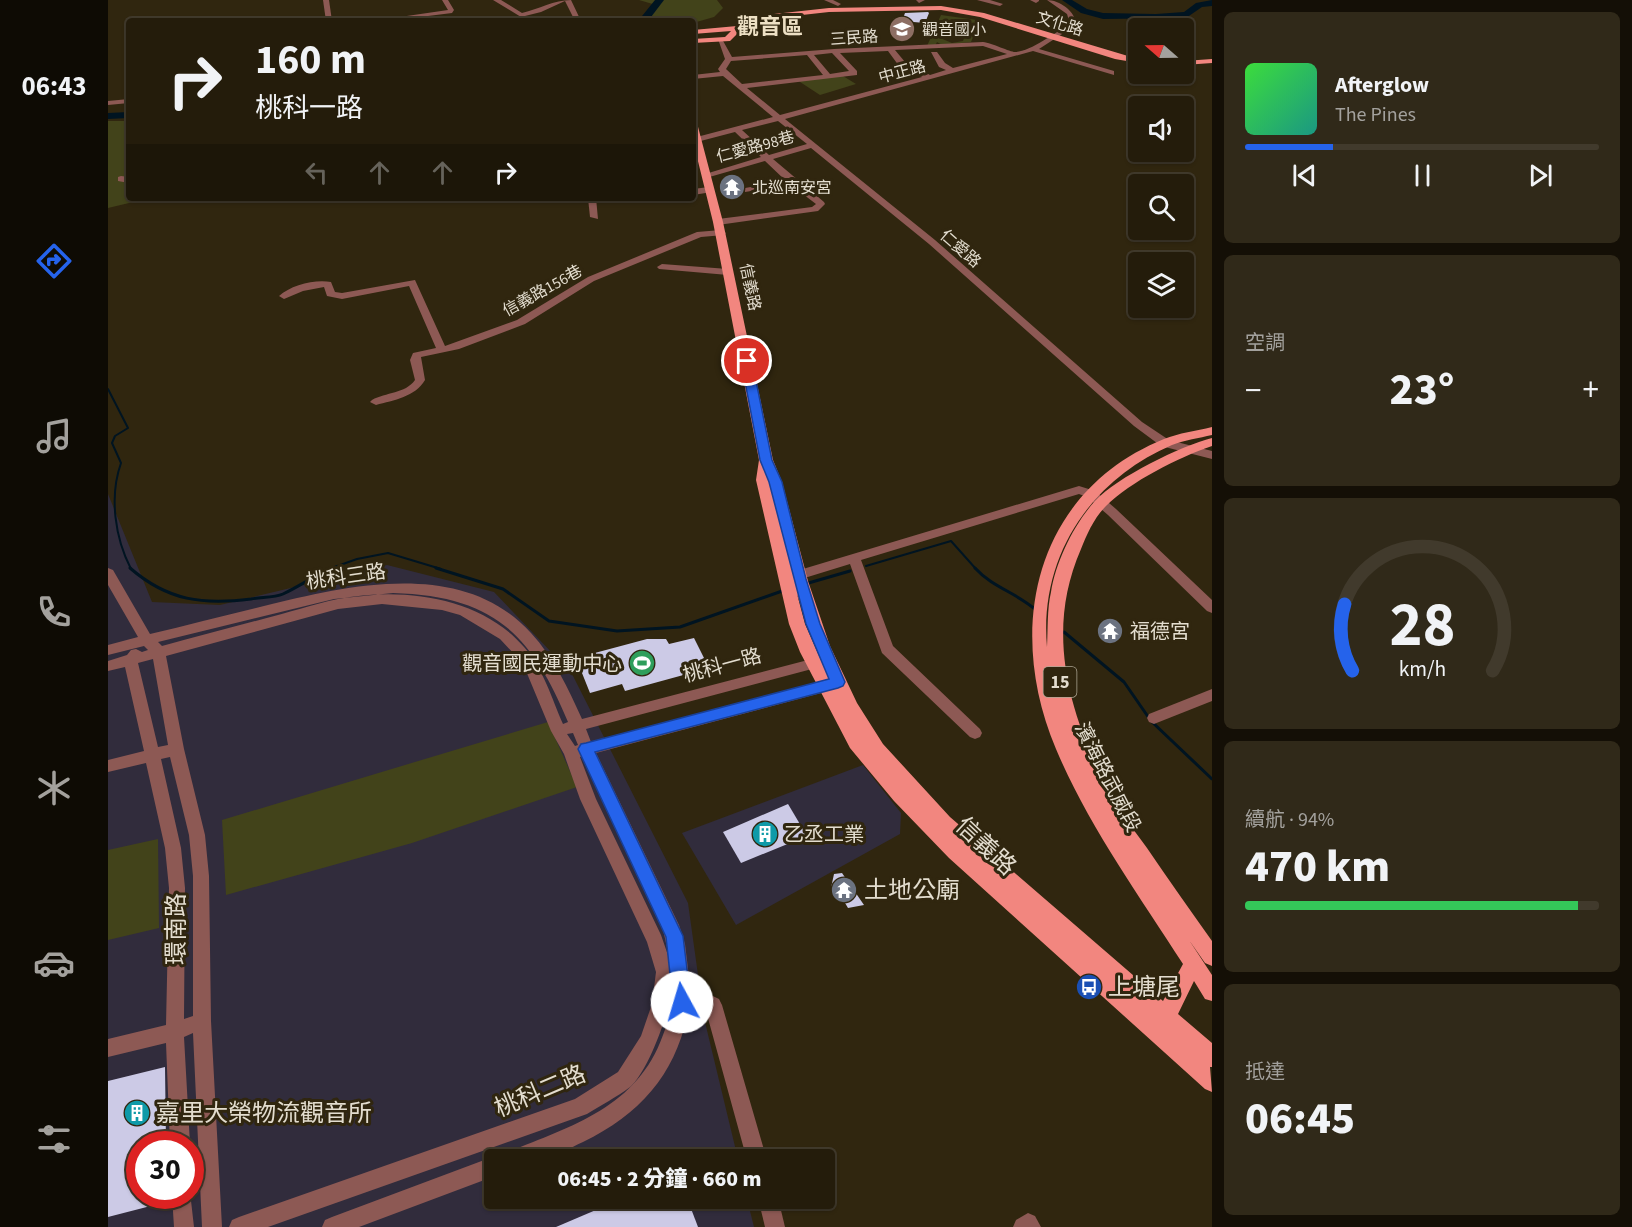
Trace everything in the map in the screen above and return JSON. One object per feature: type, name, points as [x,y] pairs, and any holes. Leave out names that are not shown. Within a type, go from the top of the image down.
[{"type":"main road","points":[[829,10],[847,0]]},
{"type":"main road","name":"文化路","points":[[738,28],[774,16],[829,10],[941,8],[974,13],[1128,59]]},
{"type":"main road","points":[[696,32],[738,28]]},
{"type":"main road","points":[[696,41],[728,39],[738,28]]},
{"type":"main road","points":[[1194,62],[1212,61]]},
{"type":"main road","name":"信義路","points":[[696,143],[719,227],[766,460],[763,480],[795,586],[797,624],[820,661],[856,743],[876,769],[926,823],[987,882],[1212,1082]]},
{"type":"main road","name":"濱海路武威段","points":[[1203,960],[1102,823],[1068,757],[1057,729],[1042,677],[1037,630],[1047,569],[1063,533],[1096,498],[1165,443],[1212,431]]},
{"type":"main road","name":"濱海路武威段","points":[[1212,442],[1191,449],[1096,498],[1073,548],[1058,592],[1054,650],[1064,704],[1093,778],[1203,960],[1212,992]]},
{"type":"main road","name":"信義路","points":[[831,684],[907,785],[951,829],[1212,1057]]},
{"type":"main road","points":[[1166,1017],[1203,960]]},
{"type":"street","points":[[326,0],[329,18]]},
{"type":"street","points":[[396,18],[450,12],[445,0]]},
{"type":"street","points":[[496,0],[521,15],[539,11],[563,0]]},
{"type":"street","points":[[568,0],[577,18]]},
{"type":"street","points":[[827,0],[838,4]]},
{"type":"street","points":[[980,0],[1000,4]]},
{"type":"street","name":"中正路","points":[[696,140],[1033,49],[1073,25],[1074,20],[1069,13],[1050,0]]},
{"type":"street","points":[[696,77],[725,74],[722,69],[729,59],[720,40]]},
{"type":"street","name":"三民路","points":[[729,59],[890,48],[964,52],[989,45],[1015,55]]},
{"type":"street","points":[[890,48],[902,64],[929,78]]},
{"type":"street","points":[[1033,49],[1111,73]]},
{"type":"street","points":[[739,87],[854,73],[834,51]]},
{"type":"street","points":[[964,52],[980,64]]},
{"type":"street","points":[[808,53],[828,76]]},
{"type":"street","points":[[934,54],[942,66],[954,71]]},
{"type":"street","points":[[773,57],[778,64]]},
{"type":"street","points":[[784,72],[789,80]]},
{"type":"street","name":"仁愛路","points":[[725,74],[932,242],[1138,424],[1165,443],[1212,455]]},
{"type":"street","points":[[108,103],[126,101]]},
{"type":"street","points":[[736,129],[793,182]]},
{"type":"street","name":"仁愛路98巷","points":[[706,175],[813,145]]},
{"type":"street","points":[[748,189],[793,182]]},
{"type":"street","name":"信義路156巷","points":[[376,402],[388,395],[405,393],[418,386],[420,380],[416,357],[521,322],[591,279],[719,227],[815,209],[821,204],[793,182]]},
{"type":"street","points":[[696,191],[709,189]]},
{"type":"street","points":[[592,201],[594,217]]},
{"type":"street","points":[[662,267],[728,272]]},
{"type":"street","points":[[284,296],[291,291],[322,284],[328,284],[331,294],[342,296],[412,282],[442,350]]},
{"type":"street","points":[[1191,449],[1212,466]]},
{"type":"street","points":[[795,586],[854,558],[1079,490],[1096,498],[1212,608]]},
{"type":"street","points":[[854,558],[887,650],[975,733]]},
{"type":"street","name":"環南路","points":[[108,573],[152,646],[197,835],[201,876],[202,1021],[212,1227]]},
{"type":"street","name":"桃科三路","points":[[152,646],[320,597],[366,588],[436,591],[480,604],[527,635],[544,657],[577,725],[578,751]]},
{"type":"street","name":"桃科三路","points":[[108,650],[152,646],[338,604],[382,599],[443,605],[465,612],[491,625],[521,652],[532,669],[558,730],[578,751]]},
{"type":"street","points":[[108,666],[131,661],[152,646]]},
{"type":"street","name":"環南路","points":[[131,661],[173,848],[177,888],[175,1032],[179,1131]]},
{"type":"street","name":"桃科一路","points":[[558,730],[820,661]]},
{"type":"street","points":[[542,1149],[600,1123],[641,1094],[656,1074],[670,1045],[682,1002],[674,936],[578,751],[831,684]]},
{"type":"street","points":[[1154,718],[1212,695]]},
{"type":"street","points":[[108,766],[176,749]]},
{"type":"street","name":"桃科二路","points":[[239,1227],[580,1107],[625,1079],[648,1041],[661,1004],[665,972],[656,941],[588,799],[578,751]]},
{"type":"street","points":[[680,988],[712,1005],[754,1149]]},
{"type":"street","points":[[108,1048],[175,1032],[202,1021]]},
{"type":"street","points":[[332,1227],[484,1170]]},
{"type":"street","points":[[183,1209],[184,1227]]},
{"type":"street","points":[[771,1209],[776,1227]]},
{"type":"street","points":[[1023,1227],[1028,1223],[1030,1227]]},
{"type":"shaded area","points":[[639,0],[717,0],[723,8],[714,17],[696,22],[696,18],[645,18],[656,5]]},
{"type":"shaded area","points":[[941,15],[977,20],[979,23],[971,42],[942,45],[937,42],[935,46],[927,46]],"holes":[[[952,19],[970,23],[963,41],[952,43],[940,38],[946,21]]]},
{"type":"shaded area","points":[[843,76],[856,84],[820,95],[797,80]]},
{"type":"shaded area","points":[[108,121],[126,121],[126,201],[137,201],[108,208]]},
{"type":"shaded area","points":[[108,494],[152,602],[220,605],[387,565],[494,592],[572,674],[688,903],[704,1018],[736,1149],[484,1149],[484,1209],[750,1209],[754,1227],[108,1227]]},
{"type":"shaded area","points":[[548,722],[577,787],[412,843],[226,895],[222,820]]},
{"type":"shaded area","points":[[863,765],[901,813],[900,834],[736,925],[682,833]]},
{"type":"shaded area","points":[[158,839],[159,928],[108,940],[108,850]]},
{"type":"building","points":[[905,13],[929,13],[925,23],[902,21]]},
{"type":"building","name":"觀音國民運動中心","points":[[694,638],[709,668],[625,691],[622,684],[590,693],[576,658],[647,639],[666,639],[669,644]]},
{"type":"building","name":"乙丞工業","points":[[788,804],[807,836],[741,863],[723,832]]},
{"type":"building","name":"土地公廟","points":[[842,873],[864,905],[848,908],[838,891],[831,888],[834,874]]},
{"type":"building","name":"嘉里大榮物流觀音所","points":[[165,1067],[166,1131],[126,1131],[126,1209],[139,1209],[108,1217],[108,1081]]},
{"type":"building","points":[[598,1209],[691,1209],[698,1227],[556,1227]]},
{"type":"waterway","points":[[645,18],[660,0]]},
{"type":"waterway","points":[[1066,0],[1084,11],[1103,16],[1186,15],[1199,5],[1212,3]]},
{"type":"waterway","points":[[108,116],[126,115]]},
{"type":"waterway","points":[[108,389],[128,428],[115,436],[112,443],[121,463],[115,490],[118,531],[131,569]]},
{"type":"waterway","points":[[866,566],[951,541],[976,569]]},
{"type":"waterway","points":[[329,569],[357,559],[388,553],[441,569]]},
{"type":"waterway","points":[[131,569],[158,588],[172,594],[202,601],[234,601],[279,595],[333,568]]},
{"type":"waterway","points":[[436,568],[503,589],[549,621],[617,631],[680,627],[785,590]]},
{"type":"waterway","points":[[976,569],[1036,610]]},
{"type":"waterway","points":[[805,584],[850,571]]},
{"type":"waterway","points":[[1064,632],[1124,682],[1151,721],[1212,779]]},
{"type":"place","name":"觀音國小","points":[[902,29]]},
{"type":"place","name":"北巡南安宮","points":[[732,187]]},
{"type":"place","name":"福德宮","points":[[1110,631]]},
{"type":"place","name":"觀音國民運動中心","points":[[642,663]]},
{"type":"place","name":"乙丞工業","points":[[765,834]]},
{"type":"place","name":"土地公廟","points":[[844,890]]},
{"type":"place","name":"上塘尾","points":[[1089,987]]},
{"type":"place","name":"嘉里大榮物流觀音所","points":[[137,1113]]},
{"type":"district","name":"觀音區","points":[[770,26]]},
{"type":"route","points":[[682,1002],[674,936],[586,749],[838,682],[813,624],[799,579],[776,482],[766,460],[747,361]]}]
